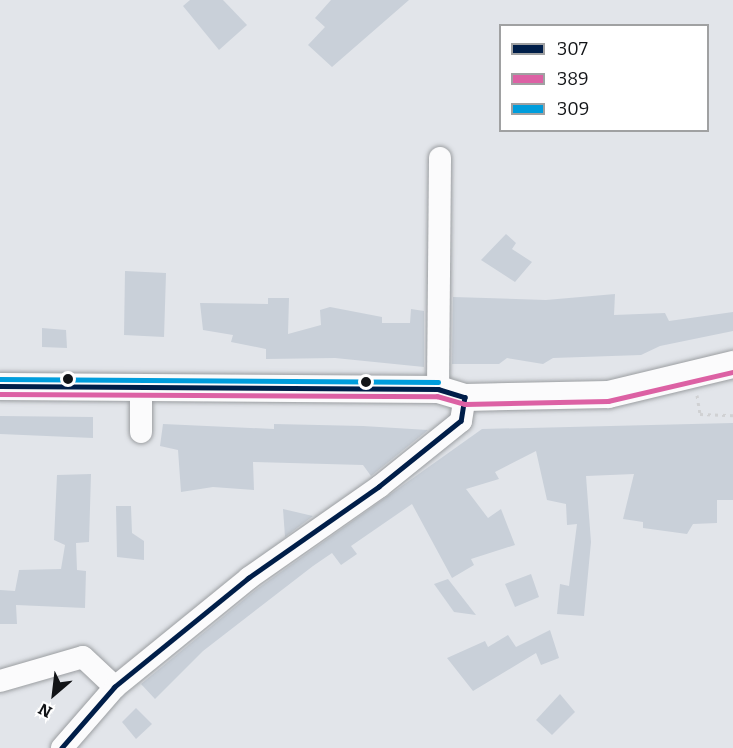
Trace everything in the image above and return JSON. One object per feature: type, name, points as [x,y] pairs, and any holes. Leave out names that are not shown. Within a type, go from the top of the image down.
[{"type":"main road","points":[[0,386],[438,390],[465,397],[608,394],[733,364]]},
{"type":"street","points":[[438,390],[440,158]]},
{"type":"street","points":[[141,388],[141,432]]},
{"type":"street","points":[[62,748],[115,687],[249,578],[379,487],[460,421],[465,397]]},
{"type":"street","points":[[0,681],[83,657],[115,687]]},
{"type":"path","points":[[700,414],[733,415]]},
{"type":"building","points":[[190,0],[223,0],[247,25],[219,50],[183,6]]},
{"type":"building","points":[[331,0],[409,0],[332,67],[308,45],[325,27],[315,18]]},
{"type":"building","points":[[506,234],[516,243],[512,249],[532,262],[515,282],[481,260]]},
{"type":"building","points":[[125,271],[166,273],[164,337],[124,335]]},
{"type":"building","points":[[615,294],[614,315],[665,313],[669,321],[733,312],[733,331],[660,346],[641,355],[553,358],[543,364],[507,358],[499,364],[452,364],[453,297],[546,300]]},
{"type":"building","points":[[268,298],[289,298],[288,334],[321,325],[320,310],[330,307],[382,317],[382,323],[410,323],[411,309],[424,311],[424,367],[335,358],[266,359],[266,349],[231,342],[233,335],[203,330],[200,303],[268,304]]},
{"type":"building","points":[[42,328],[66,330],[67,348],[42,347]]},
{"type":"building","points":[[0,416],[93,417],[93,438],[0,434]]},
{"type":"building","points":[[733,423],[733,500],[717,500],[717,523],[693,524],[687,534],[643,528],[643,522],[623,519],[634,474],[586,476],[591,542],[584,616],[557,614],[560,584],[569,586],[577,524],[567,525],[566,504],[547,500],[536,451],[495,472],[499,479],[466,489],[488,518],[501,509],[515,545],[471,559],[474,565],[452,578],[412,504],[351,546],[357,554],[341,565],[332,553],[313,566],[203,651],[155,699],[141,684],[257,589],[482,429]]},
{"type":"building","points":[[163,424],[274,429],[274,424],[363,426],[428,430],[371,476],[363,465],[253,462],[254,490],[213,487],[181,492],[178,450],[160,446]]},
{"type":"building","points":[[91,474],[89,542],[76,543],[77,570],[86,571],[85,608],[16,605],[17,624],[0,624],[0,590],[15,591],[19,570],[61,569],[65,545],[54,540],[57,475]]},
{"type":"building","points":[[116,506],[131,506],[132,533],[144,541],[144,560],[117,557]]},
{"type":"building","points":[[283,509],[313,516],[285,537]]},
{"type":"building","points":[[531,574],[539,597],[515,607],[505,584]]},
{"type":"building","points":[[448,579],[476,615],[454,612],[434,584]]},
{"type":"building","points":[[550,630],[559,658],[541,665],[536,653],[473,691],[447,658],[485,641],[488,647],[508,635],[516,647]]},
{"type":"building","points":[[560,694],[575,712],[552,735],[536,720]]},
{"type":"building","points":[[136,708],[152,724],[136,739],[122,722]]},
{"type":"transit line","name":"389","points":[[0,394],[437,396],[465,404],[608,401],[733,372]]},
{"type":"transit line","name":"309","points":[[0,379],[438,382]]},
{"type":"transit line","name":"307","points":[[0,386],[438,389],[465,397],[461,421],[379,487],[249,578],[115,687],[62,748]]}]
